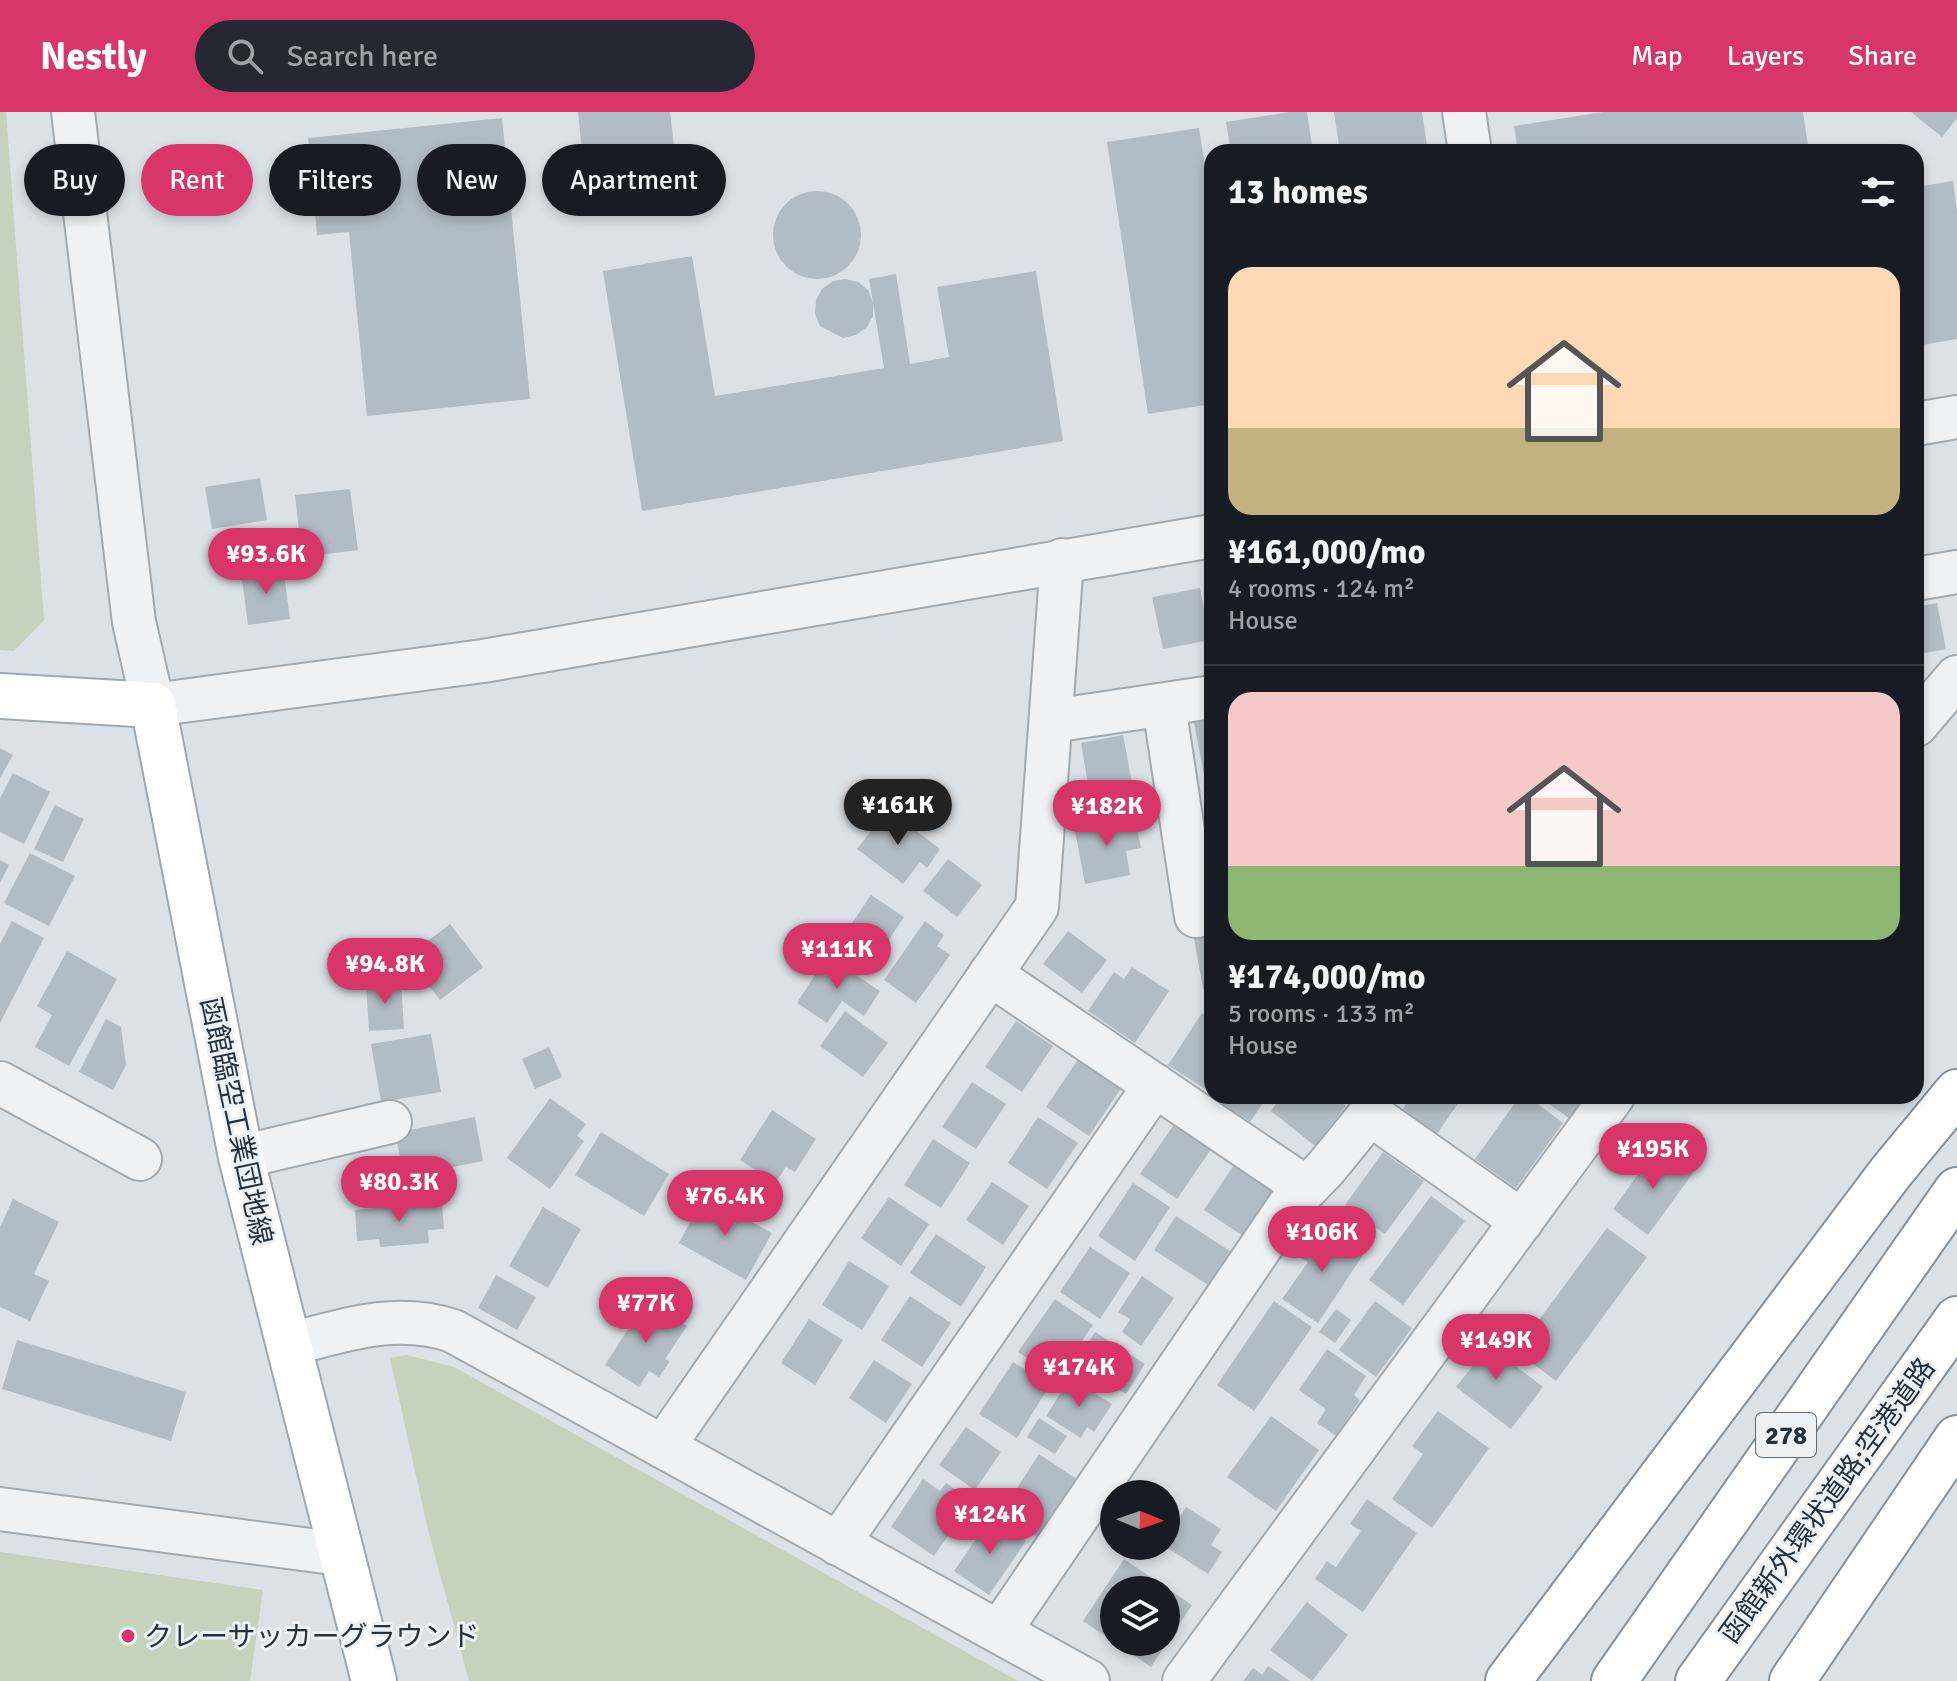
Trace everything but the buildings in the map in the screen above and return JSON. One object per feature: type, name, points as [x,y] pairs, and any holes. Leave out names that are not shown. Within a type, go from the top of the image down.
[{"type":"main road","points":[[0,696],[153,705]]},
{"type":"main road","name":"函館臨空工業団地線","points":[[153,705],[241,1157],[374,1681]]},
{"type":"main road","points":[[1508,1681],[1891,1172],[1957,1092]]},
{"type":"main road","name":"278","points":[[1614,1681],[1957,1190]]},
{"type":"main road","name":"函館新外環状道路;空港道路","points":[[1698,1681],[1957,1319]]},
{"type":"main road","points":[[1792,1681],[1957,1438]]},
{"type":"street","points":[[73,112],[134,622],[153,705],[483,661],[1204,537]]},
{"type":"street","points":[[1464,112],[1469,144]]},
{"type":"street","points":[[1924,423],[1957,417]]},
{"type":"street","points":[[663,1447],[1037,907],[1062,560]]},
{"type":"street","points":[[1924,578],[1957,572]]},
{"type":"street","points":[[1924,716],[1957,677]]},
{"type":"street","points":[[1052,721],[1204,698]]},
{"type":"street","points":[[1164,706],[1196,916],[1204,914]]},
{"type":"street","points":[[990,974],[1305,1187]]},
{"type":"street","points":[[0,1083],[140,1159]]},
{"type":"street","points":[[838,1544],[1155,1085]]},
{"type":"street","points":[[1184,1681],[1607,1104]]},
{"type":"street","points":[[999,1632],[1288,1207],[1325,1169],[1370,1114],[1522,1221]]},
{"type":"street","points":[[241,1157],[390,1122]]},
{"type":"street","points":[[288,1345],[366,1325],[399,1321],[429,1323],[501,1356],[1088,1681]]},
{"type":"street","points":[[0,1509],[340,1554]]},
{"type":"green space","points":[[0,112],[6,112],[44,620],[14,651],[0,650]]},
{"type":"green space","points":[[407,1355],[454,1367],[1018,1681],[469,1681],[428,1530],[390,1358]]},
{"type":"green space","name":"クレーサッカーグラウンド","points":[[0,1552],[263,1590],[250,1681],[0,1681]]},
{"type":"place","name":"クレーサッカーグラウンド","points":[[128,1636]]}]
